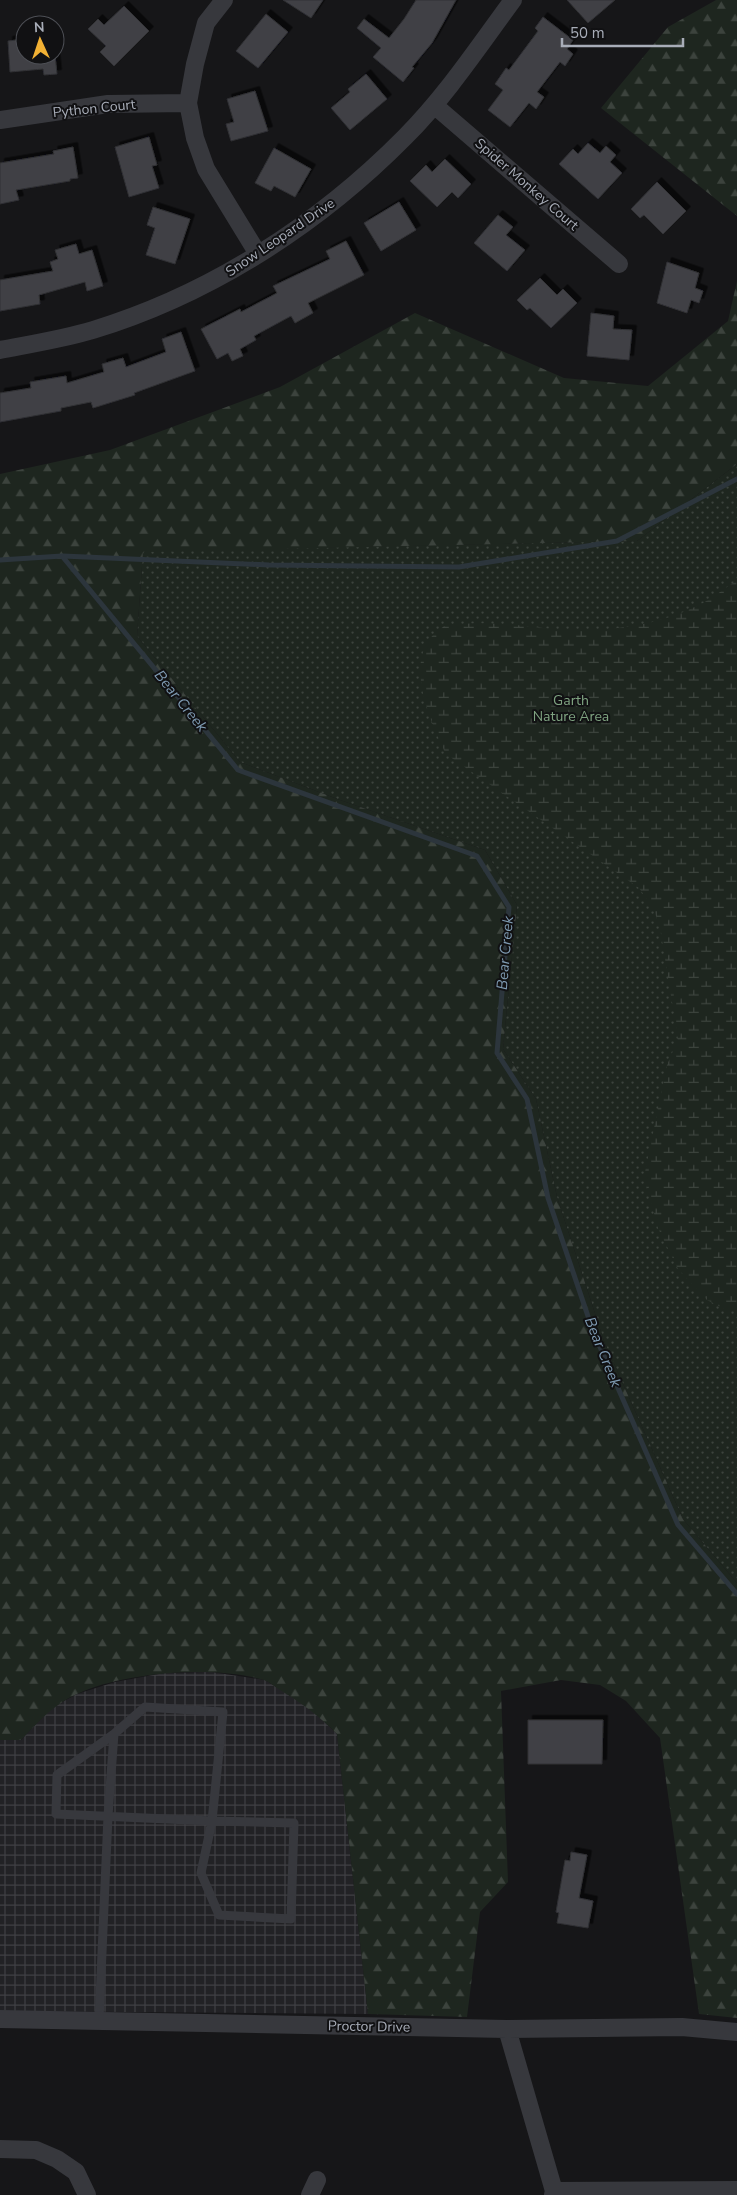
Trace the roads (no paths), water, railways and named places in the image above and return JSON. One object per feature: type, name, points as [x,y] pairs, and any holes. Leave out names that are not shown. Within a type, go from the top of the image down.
[{"type":"street","points":[[224,0],[206,23],[194,64],[188,103],[195,138],[206,169],[258,254]]},
{"type":"street","name":"Snow Leopard Drive","points":[[0,350],[92,330],[211,283],[311,219],[362,178],[406,136],[434,105],[513,0]]},
{"type":"street","name":"Python Court","points":[[0,120],[108,104],[188,103]]},
{"type":"street","name":"Spider Monkey Court","points":[[434,105],[619,264]]},
{"type":"street","name":"Proctor Drive","points":[[0,2019],[507,2029],[682,2027],[737,2032]]},
{"type":"street","points":[[507,2029],[554,2193],[737,2190]]},
{"type":"street","points":[[0,2149],[36,2150],[57,2159],[76,2172],[87,2195]]},
{"type":"lane","points":[[108,1816],[56,1814],[57,1775],[114,1734],[145,1707],[223,1712],[212,1821],[201,1873],[219,1915],[291,1918],[294,1822],[212,1821],[108,1816]]},
{"type":"lane","points":[[100,2021],[108,1816],[114,1734]]},
{"type":"waterway","points":[[63,556],[269,565],[459,567],[617,541],[737,479]]},
{"type":"waterway","name":"Bear Creek","points":[[0,560],[62,556],[238,770],[477,856],[509,907],[497,1053],[527,1099],[548,1198],[593,1331],[678,1525],[737,1594]]},
{"type":"park label","name":"Garth Nature Area","points":[[571,708]]}]
